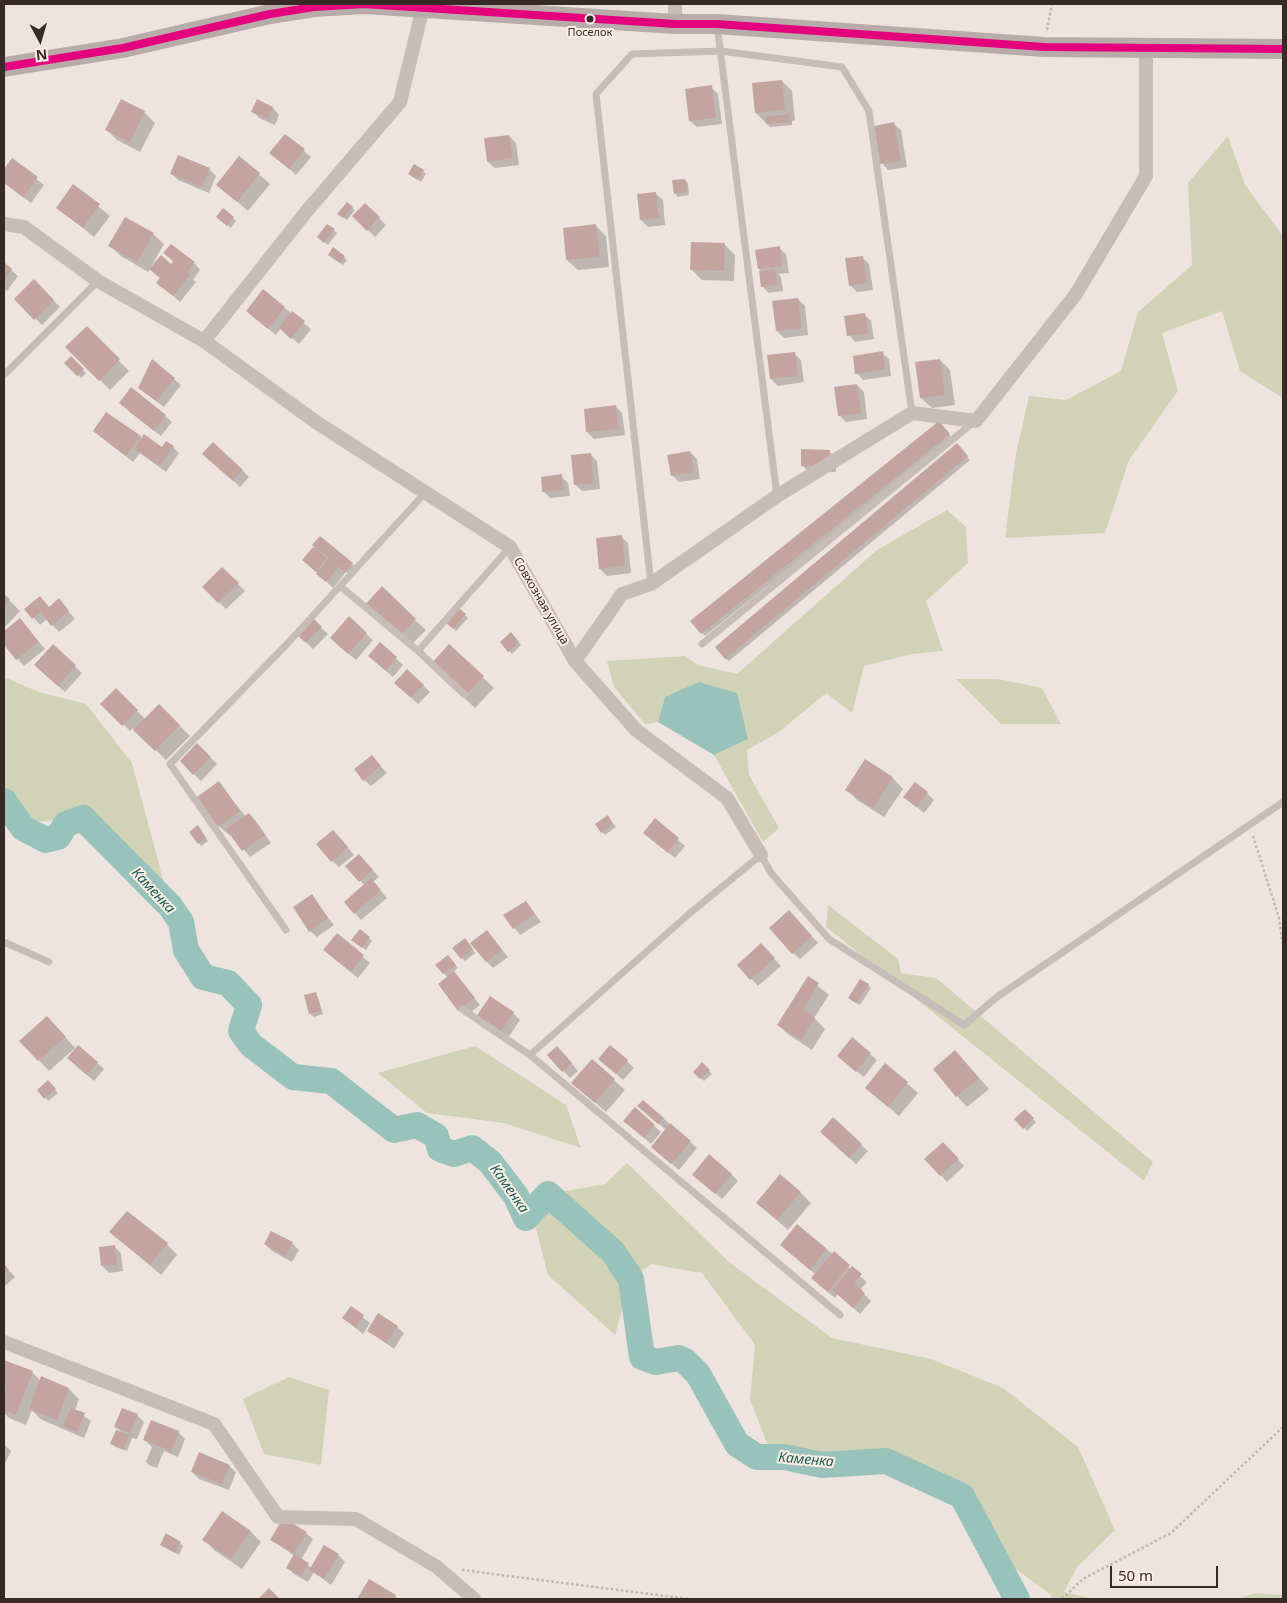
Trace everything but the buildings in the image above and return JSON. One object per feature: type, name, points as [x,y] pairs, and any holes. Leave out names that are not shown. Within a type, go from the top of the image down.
[{"type":"main road","points":[[4,67],[123,48],[270,14],[344,5],[390,4],[675,24],[717,24],[1044,46],[1283,49]]},
{"type":"street","points":[[675,4],[675,24]]},
{"type":"street","points":[[204,341],[306,212],[400,102],[424,7]]},
{"type":"street","points":[[575,661],[622,594],[652,584],[777,496],[912,413],[976,420],[1076,294],[1146,176],[1146,48]]},
{"type":"street","name":"Совхозная улица","points":[[4,224],[24,227],[98,281],[204,341],[316,422],[510,547],[575,661],[636,730],[727,798],[761,855]]},
{"type":"street","points":[[4,1342],[214,1424],[278,1517],[356,1519],[437,1567],[474,1599]]},
{"type":"lane","points":[[717,24],[777,496]]},
{"type":"lane","points":[[652,584],[596,94],[632,54],[721,51],[842,67],[869,111],[912,413]]},
{"type":"lane","points":[[4,374],[98,281]]},
{"type":"lane","points":[[702,644],[976,420]]},
{"type":"lane","points":[[286,930],[170,764],[287,644],[424,493]]},
{"type":"lane","points":[[418,652],[510,547]]},
{"type":"lane","points":[[340,586],[464,694]]},
{"type":"lane","points":[[530,1055],[690,913],[761,855],[771,873],[830,938],[964,1025],[997,997],[1283,802]]},
{"type":"lane","points":[[4,942],[49,962]]},
{"type":"lane","points":[[462,1009],[530,1055],[840,1316]]},
{"type":"path","points":[[1044,46],[1052,4]]},
{"type":"path","points":[[1250,825],[1279,918],[1283,946]]},
{"type":"path","points":[[1062,1599],[1083,1579],[1171,1533],[1283,1427]]},
{"type":"path","points":[[437,1567],[689,1599]]},
{"type":"green space","points":[[1228,136],[1245,185],[1283,236],[1283,398],[1240,371],[1222,311],[1162,333],[1178,391],[1129,460],[1105,533],[1005,538],[1016,453],[1029,396],[1066,400],[1121,371],[1138,312],[1192,265],[1188,183]]},
{"type":"green space","points":[[947,510],[966,527],[968,563],[926,601],[943,651],[912,654],[864,666],[852,713],[826,693],[779,732],[747,750],[749,775],[779,828],[763,842],[714,755],[748,739],[665,697],[658,722],[645,724],[614,687],[607,661],[685,656],[698,665],[737,674],[877,550]]},
{"type":"green space","points":[[4,677],[39,692],[86,704],[132,763],[170,906],[83,818],[4,824]]},
{"type":"green space","points":[[956,679],[998,679],[1042,688],[1061,724],[1001,724]]},
{"type":"green space","points":[[828,905],[898,959],[901,973],[936,978],[1153,1162],[1144,1181],[826,927]]},
{"type":"green space","points":[[475,1046],[566,1105],[581,1148],[504,1123],[427,1113],[378,1073]]},
{"type":"green space","points":[[627,1163],[730,1263],[832,1338],[931,1359],[1003,1388],[1078,1447],[1115,1530],[1077,1567],[1064,1592],[1094,1599],[1051,1599],[1051,1595],[1001,1558],[962,1496],[886,1461],[822,1465],[767,1443],[750,1400],[755,1345],[702,1273],[651,1264],[631,1279],[615,1335],[548,1275],[533,1217],[548,1194],[605,1184]]},
{"type":"green space","points":[[289,1377],[329,1390],[321,1465],[264,1454],[243,1399]]},
{"type":"green space","points":[[1254,1593],[1283,1595],[1283,1599],[1238,1599]]},
{"type":"water","points":[[699,682],[737,693],[748,739],[714,755],[658,722],[665,697]]},
{"type":"waterway","name":"Каменка","points":[[4,801],[23,828],[46,840],[58,837],[66,824],[83,818],[170,906],[181,922],[186,950],[203,977],[228,983],[249,1005],[241,1031],[251,1045],[293,1077],[331,1081],[394,1130],[417,1125],[436,1136],[440,1149],[454,1154],[472,1148],[490,1162],[516,1196],[526,1218],[548,1194],[613,1252],[631,1279],[642,1357],[656,1362],[678,1358],[685,1361],[698,1374],[737,1444],[757,1457],[784,1457],[822,1465],[886,1461],[962,1496],[1017,1599]]},
{"type":"transit line","points":[[4,67],[123,48],[270,14],[314,7],[364,4],[675,24],[717,24],[1044,47],[1283,49]]},
{"type":"place","name":"Поселок","points":[[590,19]]}]
